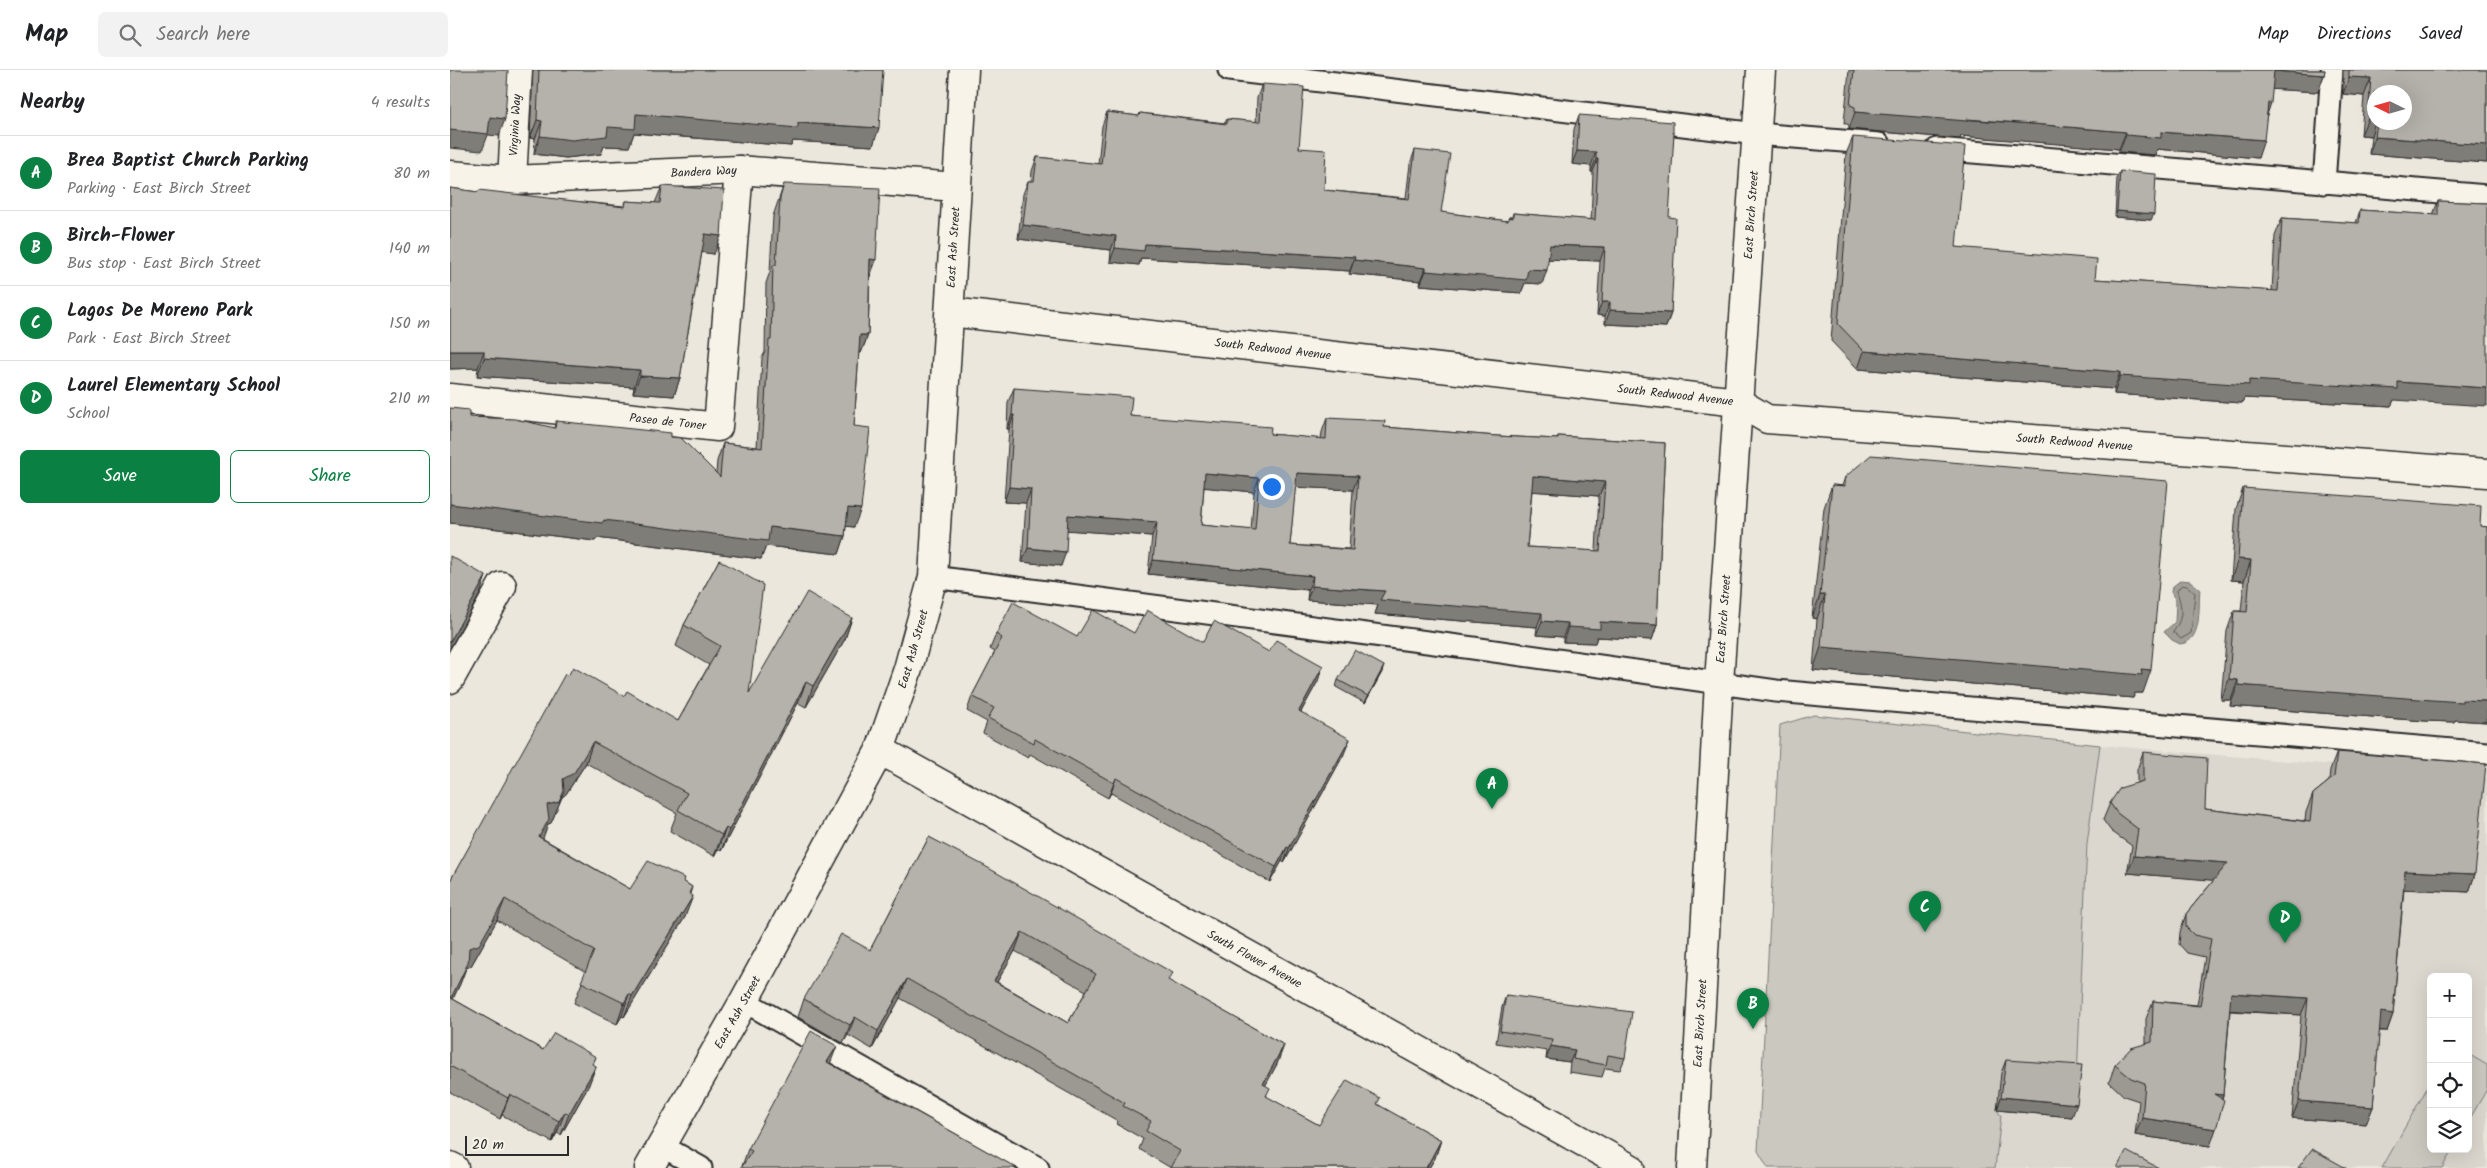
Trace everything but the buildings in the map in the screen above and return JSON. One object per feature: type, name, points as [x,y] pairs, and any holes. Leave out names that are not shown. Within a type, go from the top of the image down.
[{"type":"street","name":"Virginia Way","points":[[512,180],[518,70]]},
{"type":"street","name":"East Ash Street","points":[[656,1157],[744,1001],[880,750],[908,668],[932,577],[964,70]]},
{"type":"street","name":"East Birch Street","points":[[1692,1168],[1720,682],[1761,70]]},
{"type":"street","name":"Bandera Way","points":[[450,175],[512,180],[739,170],[956,187]]},
{"type":"street","name":"Paseo de Toner","points":[[450,398],[718,427],[739,170]]},
{"type":"street","name":"South Redwood Avenue","points":[[950,312],[1738,402],[1767,419],[2487,473]]},
{"type":"street","points":[[450,679],[502,586]]},
{"type":"street","name":"South Flower Avenue","points":[[880,750],[1630,1168]]},
{"type":"street","points":[[450,1166],[454,1168]]},
{"type":"lane","points":[[1229,70],[1757,134],[2487,196]]},
{"type":"lane","points":[[2324,183],[2332,70]]},
{"type":"lane","points":[[932,577],[1776,691],[2487,754]]},
{"type":"lane","points":[[744,1001],[1038,1168]]},
{"type":"lane","points":[[656,1157],[702,1168]]},
{"type":"shaded area","points":[[1814,715],[2100,745],[2087,844],[2077,1078],[1997,1110],[2001,1116],[1995,1168],[1768,1168],[1758,1151],[1780,725]]},
{"type":"shaded area","points":[[2100,745],[2487,778],[2487,1168],[1995,1168],[2001,1117],[1997,1110],[2077,1078],[2087,844]]},
{"type":"shaded area","points":[[2472,1056],[2487,1065],[2487,1089],[2472,1115]]},
{"type":"shaded area","points":[[2427,1088],[2427,1153],[2451,1153],[2442,1168],[2382,1168]]},
{"type":"water","points":[[2181,580],[2190,581],[2200,589],[2196,630],[2193,637],[2187,642],[2180,644],[2172,640],[2164,632],[2175,622],[2176,601],[2171,592],[2172,587]]},
{"type":"place","name":"Brea Baptist Church Parking","points":[[1492,809]]},
{"type":"place","name":"Lagos De Moreno Park","points":[[1925,932]]},
{"type":"place","name":"Laurel Elementary School","points":[[2285,943]]},
{"type":"place","name":"Birch-Flower","points":[[1753,1029]]}]
